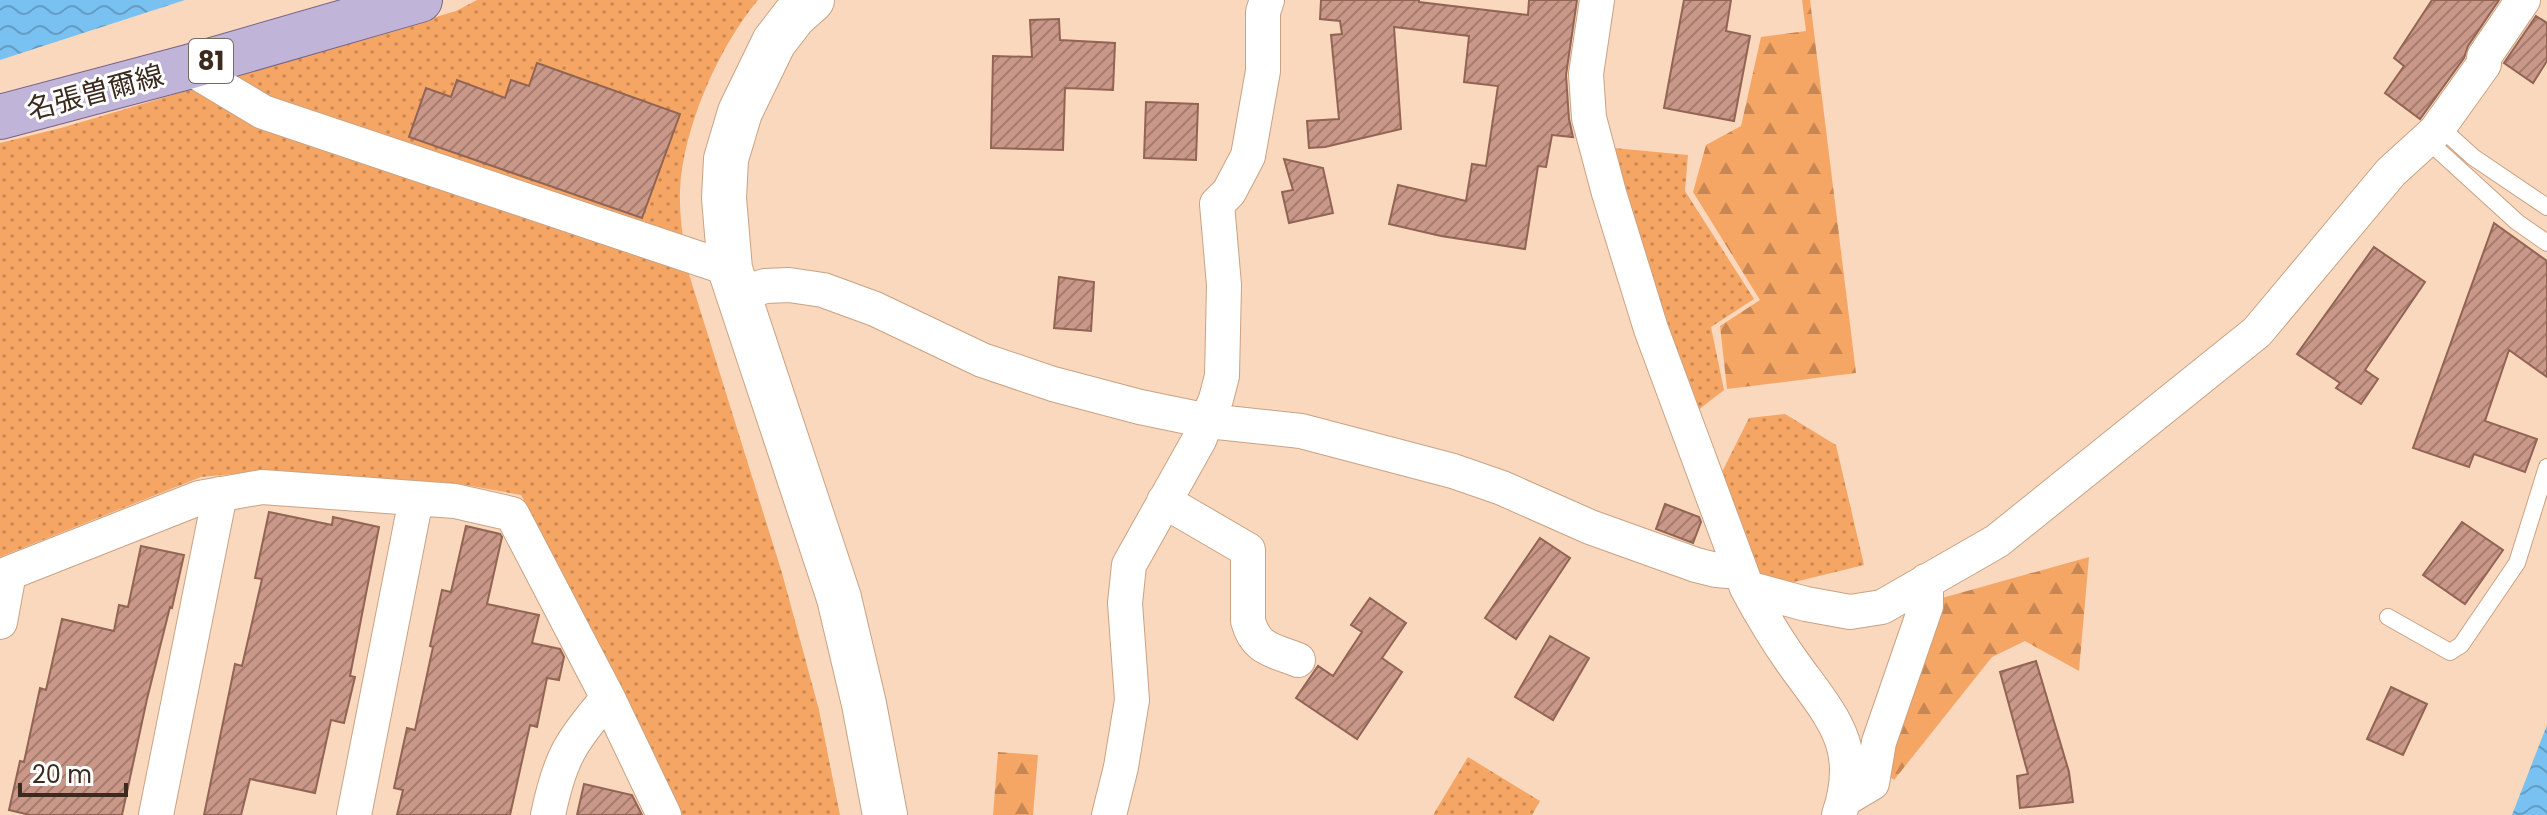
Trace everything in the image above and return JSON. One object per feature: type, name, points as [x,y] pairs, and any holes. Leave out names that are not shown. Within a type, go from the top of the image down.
[{"type":"main road","name":"名張曽爾線","points":[[0,117],[420,0]]},
{"type":"street","points":[[812,0],[794,16],[774,42],[740,112],[726,159],[724,198],[734,282],[839,598],[864,704],[885,815]]},
{"type":"street","points":[[1109,815],[1132,700],[1125,586],[1129,565],[1208,421],[1222,376],[1224,285],[1217,204],[1229,192],[1248,156],[1263,71],[1263,12],[1267,0]]},
{"type":"street","points":[[1597,0],[1586,74],[1589,118],[1651,329],[1744,580],[1769,628],[1818,694],[1842,736],[1847,773],[1842,807]]},
{"type":"street","points":[[188,67],[263,112],[734,282],[823,290],[875,309],[982,360],[1053,384],[1140,407],[1208,421],[1301,431],[1453,471],[1523,496],[1590,527],[1696,565],[1806,604],[1850,612],[1882,607],[1997,541],[2257,332],[2391,172],[2433,133],[2484,64],[2484,57],[2523,0]]},
{"type":"street","points":[[0,622],[9,573],[186,503],[220,494],[262,487],[455,501],[512,514],[608,698],[664,815]]},
{"type":"street","points":[[156,815],[220,494]]},
{"type":"street","points":[[354,815],[416,499]]},
{"type":"street","points":[[1164,501],[1248,550],[1248,621],[1251,633],[1259,645],[1298,660]]},
{"type":"street","points":[[1842,807],[1872,783],[1879,742],[1926,606],[1926,581]]},
{"type":"street","points":[[548,815],[565,753],[608,698]]},
{"type":"lane","points":[[2433,133],[2547,207]]},
{"type":"lane","points":[[2433,133],[2517,222],[2547,243]]},
{"type":"lane","points":[[2388,617],[2450,652],[2461,645],[2517,563],[2547,467]]},
{"type":"green space","points":[[477,0],[758,0],[730,41],[695,116],[682,167],[681,221],[688,271],[782,573],[819,710],[840,815],[680,815],[629,705],[521,495],[460,484],[257,472],[201,477],[0,557],[0,143],[61,128],[456,11]]},
{"type":"green space","points":[[1802,0],[1810,0],[1856,373],[1727,389],[1720,326],[1760,300],[1693,192],[1706,145],[1741,126],[1761,37],[1806,31]]},
{"type":"green space","points":[[1614,148],[1688,155],[1685,191],[1754,299],[1711,327],[1724,390],[1693,414]]},
{"type":"green space","points":[[1785,414],[1836,445],[1864,565],[1750,593],[1722,472],[1749,418]]},
{"type":"green space","points":[[2089,557],[2079,671],[2025,641],[1992,657],[1894,780],[1884,772],[1942,598]]},
{"type":"green space","points":[[998,752],[1038,755],[1033,815],[993,815]]},
{"type":"green space","points":[[1468,757],[1540,801],[1532,815],[1433,815]]},
{"type":"water","points":[[0,0],[185,0],[0,60]]},
{"type":"water","points":[[2547,725],[2547,815],[2512,815]]},
{"type":"building","points":[[1321,0],[1419,0],[1528,15],[1529,0],[1577,0],[1566,75],[1573,137],[1552,135],[1546,167],[1538,166],[1525,249],[1441,236],[1389,224],[1398,185],[1466,201],[1472,164],[1486,166],[1498,86],[1464,82],[1469,36],[1394,27],[1401,129],[1309,148],[1307,121],[1339,119],[1331,35],[1342,34],[1340,21],[1320,19]]},
{"type":"building","points":[[1684,0],[1731,0],[1726,31],[1750,36],[1734,121],[1664,108]]},
{"type":"building","points":[[2432,0],[2499,0],[2468,46],[2464,58],[2420,119],[2385,93],[2404,66],[2394,58]]},
{"type":"building","points":[[2536,16],[2547,23],[2547,61],[2533,83],[2504,63]]},
{"type":"building","points":[[1059,19],[1060,40],[1115,43],[1113,90],[1065,88],[1063,150],[991,148],[993,56],[1032,57],[1030,20]]},
{"type":"building","points":[[537,63],[680,114],[642,218],[409,137],[426,88],[451,97],[457,80],[505,98],[511,80],[529,86]]},
{"type":"building","points":[[1146,102],[1198,104],[1196,160],[1144,158]]},
{"type":"building","points":[[1284,159],[1323,168],[1333,213],[1289,223],[1282,192],[1293,190]]},
{"type":"building","points":[[2494,223],[2547,261],[2547,377],[2509,350],[2485,421],[2537,439],[2525,472],[2474,454],[2469,467],[2413,448]]},
{"type":"building","points":[[2374,247],[2425,282],[2365,370],[2378,379],[2361,404],[2336,388],[2340,383],[2297,354]]},
{"type":"building","points":[[1059,277],[1094,282],[1091,331],[1054,328]]},
{"type":"building","points":[[1665,504],[1699,517],[1701,522],[1693,543],[1656,529]]},
{"type":"building","points":[[269,512],[332,525],[333,517],[379,527],[350,676],[355,677],[344,723],[331,720],[315,793],[250,779],[241,815],[204,815],[235,664],[242,666],[262,579],[255,578]]},
{"type":"building","points":[[2462,522],[2503,550],[2465,604],[2423,575]]},
{"type":"building","points":[[466,526],[502,537],[487,604],[539,615],[532,643],[560,649],[564,657],[559,680],[547,678],[537,727],[530,725],[510,815],[397,815],[403,790],[394,788],[407,728],[415,730],[442,590],[451,592]]},
{"type":"building","points":[[1540,538],[1570,558],[1516,639],[1485,618]]},
{"type":"building","points":[[141,546],[184,555],[147,699],[122,815],[30,815],[9,810],[20,761],[24,762],[40,688],[46,690],[62,619],[114,631],[119,605],[128,607]]},
{"type":"building","points":[[1370,598],[1406,623],[1382,658],[1402,672],[1357,739],[1296,698],[1318,666],[1333,676],[1362,632],[1351,625]]},
{"type":"building","points":[[1550,636],[1589,658],[1553,720],[1515,697]]},
{"type":"building","points":[[2036,661],[2069,772],[2073,802],[2020,808],[2017,776],[2028,774],[2000,672]]},
{"type":"building","points":[[2391,687],[2427,704],[2403,755],[2367,739]]},
{"type":"building","points":[[584,784],[632,795],[642,815],[577,815]]}]
